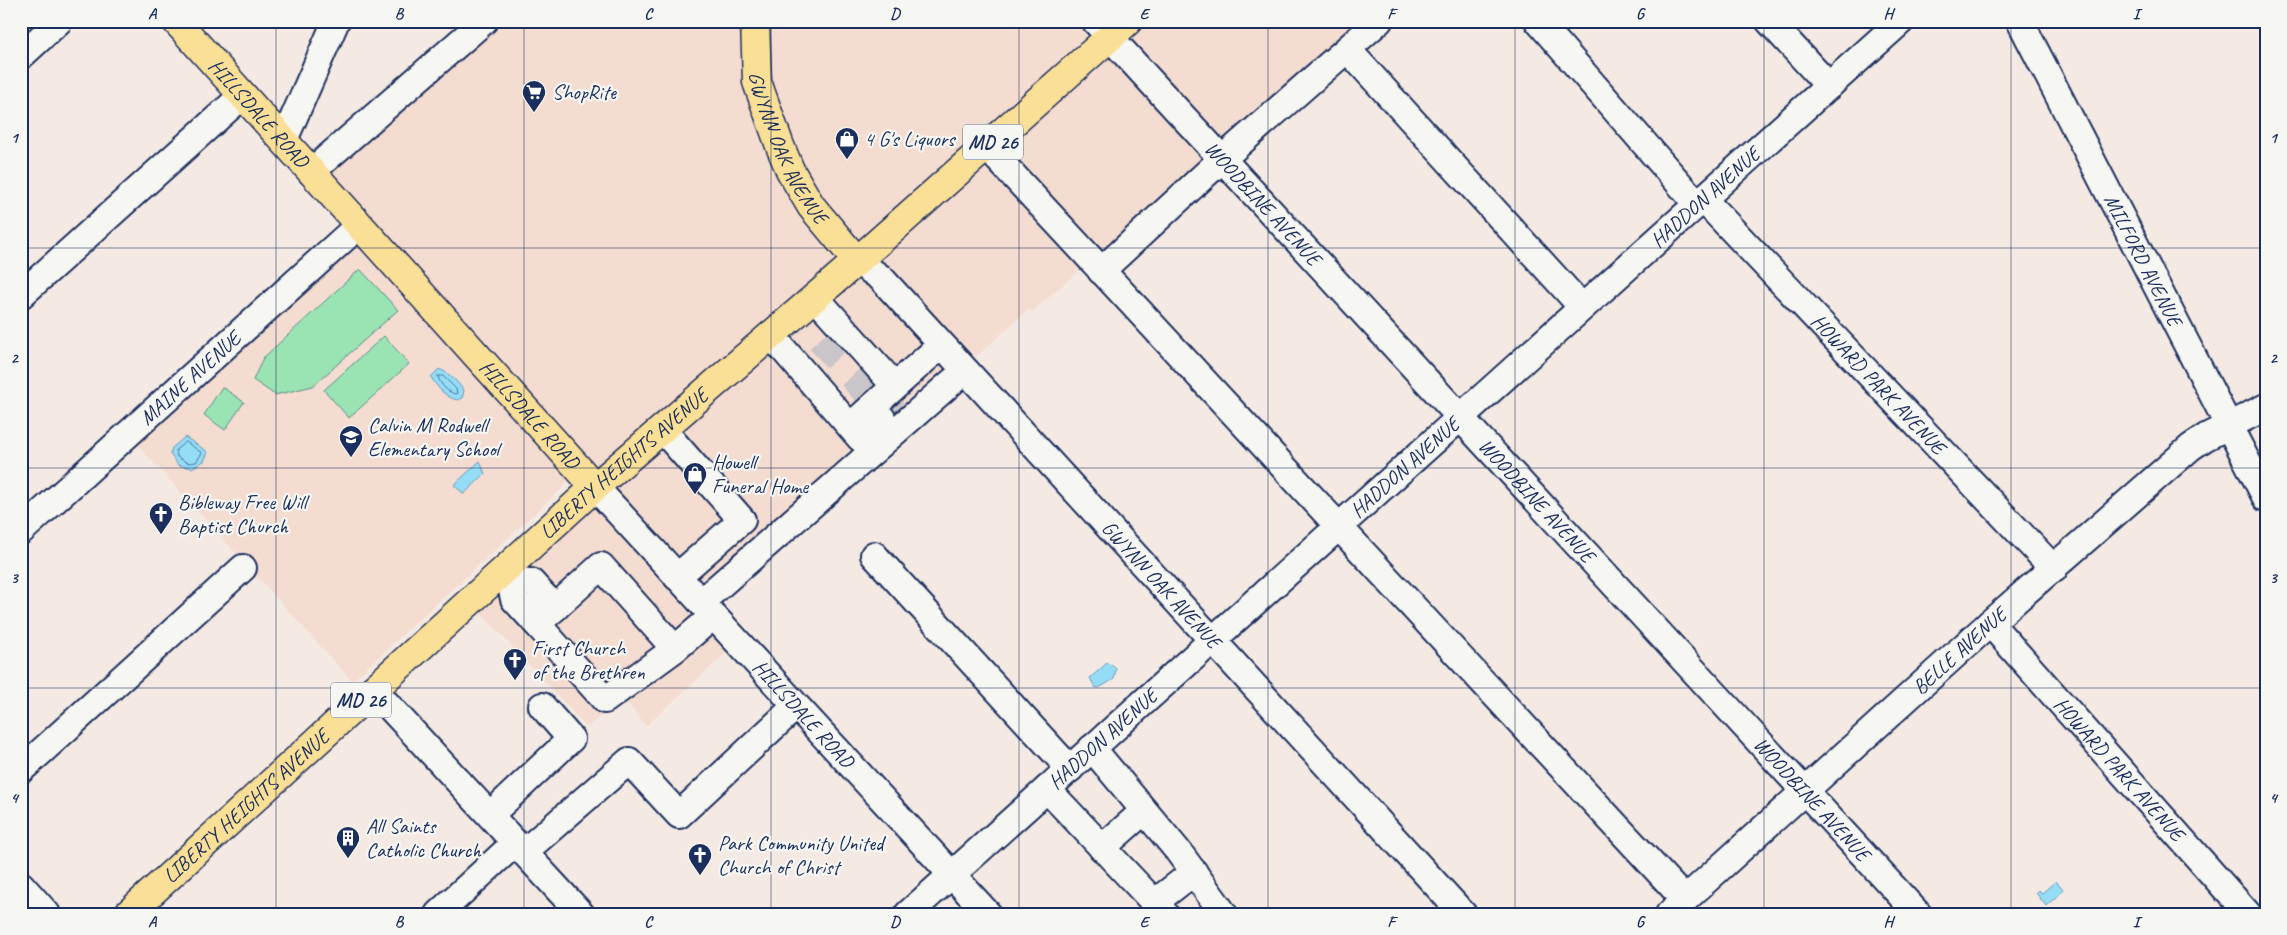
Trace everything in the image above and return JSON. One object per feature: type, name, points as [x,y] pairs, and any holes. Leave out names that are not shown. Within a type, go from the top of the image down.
[{"type":"main road","name":"HILLSDALE ROAD","points":[[176,21],[594,487]]},
{"type":"main road","name":"GWYNN OAK AVENUE","points":[[755,21],[757,82],[790,170],[811,206],[857,261]]},
{"type":"main road","name":"LIBERTY HEIGHTS AVENUE","points":[[128,914],[374,689],[506,576],[594,487],[987,147],[1111,27]]},
{"type":"street","points":[[21,56],[59,21]]},
{"type":"street","points":[[284,140],[336,21]]},
{"type":"street","points":[[312,172],[484,21]]},
{"type":"street","points":[[1101,271],[1222,159],[1380,21]]},
{"type":"street","points":[[1769,21],[1829,86]]},
{"type":"street","name":"HADDON AVENUE","points":[[908,914],[1901,21]]},
{"type":"street","name":"MILFORD AVENUE","points":[[2020,21],[2266,498]]},
{"type":"street","name":"HOWARD PARK AVENUE","points":[[1551,26],[1700,202],[2054,569]]},
{"type":"street","name":"WOODBINE AVENUE","points":[[1111,27],[1222,159],[1461,416],[1918,914]]},
{"type":"street","points":[[1348,50],[1582,307]]},
{"type":"street","points":[[21,295],[243,95]]},
{"type":"street","points":[[987,147],[1338,527],[1677,907]]},
{"type":"street","name":"MAINE AVENUE","points":[[21,531],[359,225]]},
{"type":"street","name":"GWYNN OAK AVENUE","points":[[857,261],[869,287],[881,387],[953,381],[1463,914]]},
{"type":"street","name":"GWYNN OAK AVENUE","points":[[857,261],[881,278],[1207,645],[1441,914]]},
{"type":"street","points":[[815,297],[842,337],[881,387]]},
{"type":"street","points":[[771,335],[810,364],[881,387]]},
{"type":"street","points":[[506,576],[514,599],[546,616],[605,700],[675,649],[707,609],[953,381]]},
{"type":"street","points":[[881,387],[860,438],[882,418]]},
{"type":"street","name":"BELLE AVENUE","points":[[1677,907],[1990,623],[2054,569],[2191,447],[2266,407]]},
{"type":"street","points":[[662,429],[742,520],[678,577]]},
{"type":"street","name":"HILLSDALE ROAD","points":[[594,487],[988,914]]},
{"type":"street","points":[[876,554],[1070,769]]},
{"type":"street","points":[[546,616],[601,566],[675,649]]},
{"type":"street","points":[[21,770],[243,568]]},
{"type":"street","name":"HOWARD PARK AVENUE","points":[[1990,623],[2248,914]]},
{"type":"street","points":[[374,689],[581,914]]},
{"type":"street","points":[[490,815],[571,739],[542,706]]},
{"type":"street","points":[[438,914],[629,761],[679,815],[796,706]]},
{"type":"street","points":[[1092,748],[1194,872],[1224,914]]},
{"type":"street","points":[[1047,789],[1160,908],[1194,872]]},
{"type":"street","points":[[1102,848],[1144,811]]},
{"type":"street","points":[[21,885],[47,914]]},
{"type":"shaded area","points":[[484,21],[1377,21],[1102,272],[1091,260],[1032,312],[1029,309],[702,604],[737,643],[646,726],[622,697],[587,728],[469,600],[583,493],[567,476],[567,484],[352,681],[134,441],[353,245],[360,244],[313,174]]},
{"type":"green space","points":[[360,269],[398,310],[313,386],[275,395],[253,380],[263,358]]},
{"type":"green space","points":[[384,336],[409,364],[349,418],[324,390]]},
{"type":"green space","points":[[222,387],[244,402],[225,430],[204,415]]},
{"type":"water","points":[[439,369],[450,375],[462,388],[464,391],[462,398],[457,400],[449,397],[436,384],[431,377]]},
{"type":"water","points":[[185,437],[208,452],[204,461],[192,468],[178,465],[170,454],[172,448]]},
{"type":"water","points":[[480,461],[485,474],[464,494],[454,485]]},
{"type":"water","points":[[1107,663],[1116,668],[1114,679],[1099,688],[1095,687],[1090,678]]},
{"type":"water","points":[[2056,881],[2064,890],[2046,906],[2036,893],[2039,890],[2042,893]]},
{"type":"tunnel","points":[[818,358],[837,341]]},
{"type":"tunnel","points":[[850,395],[869,378]]},
{"type":"tunnel","points":[[882,418],[904,399]]},
{"type":"place","name":"ShopRite","points":[[534,113]]},
{"type":"place","name":"4 G's Liquors","points":[[847,160]]},
{"type":"place","name":"Calvin M Rodwell Elementary School","points":[[351,458]]},
{"type":"place","name":"Howell Funeral Home","points":[[695,495]]},
{"type":"place","name":"Bibleway Free Will Baptist Church","points":[[161,535]]},
{"type":"place","name":"First Church of the Brethren","points":[[515,681]]},
{"type":"place","name":"All Saints Catholic Church","points":[[348,859]]},
{"type":"place","name":"Park Community United Church of Christ","points":[[700,876]]}]
